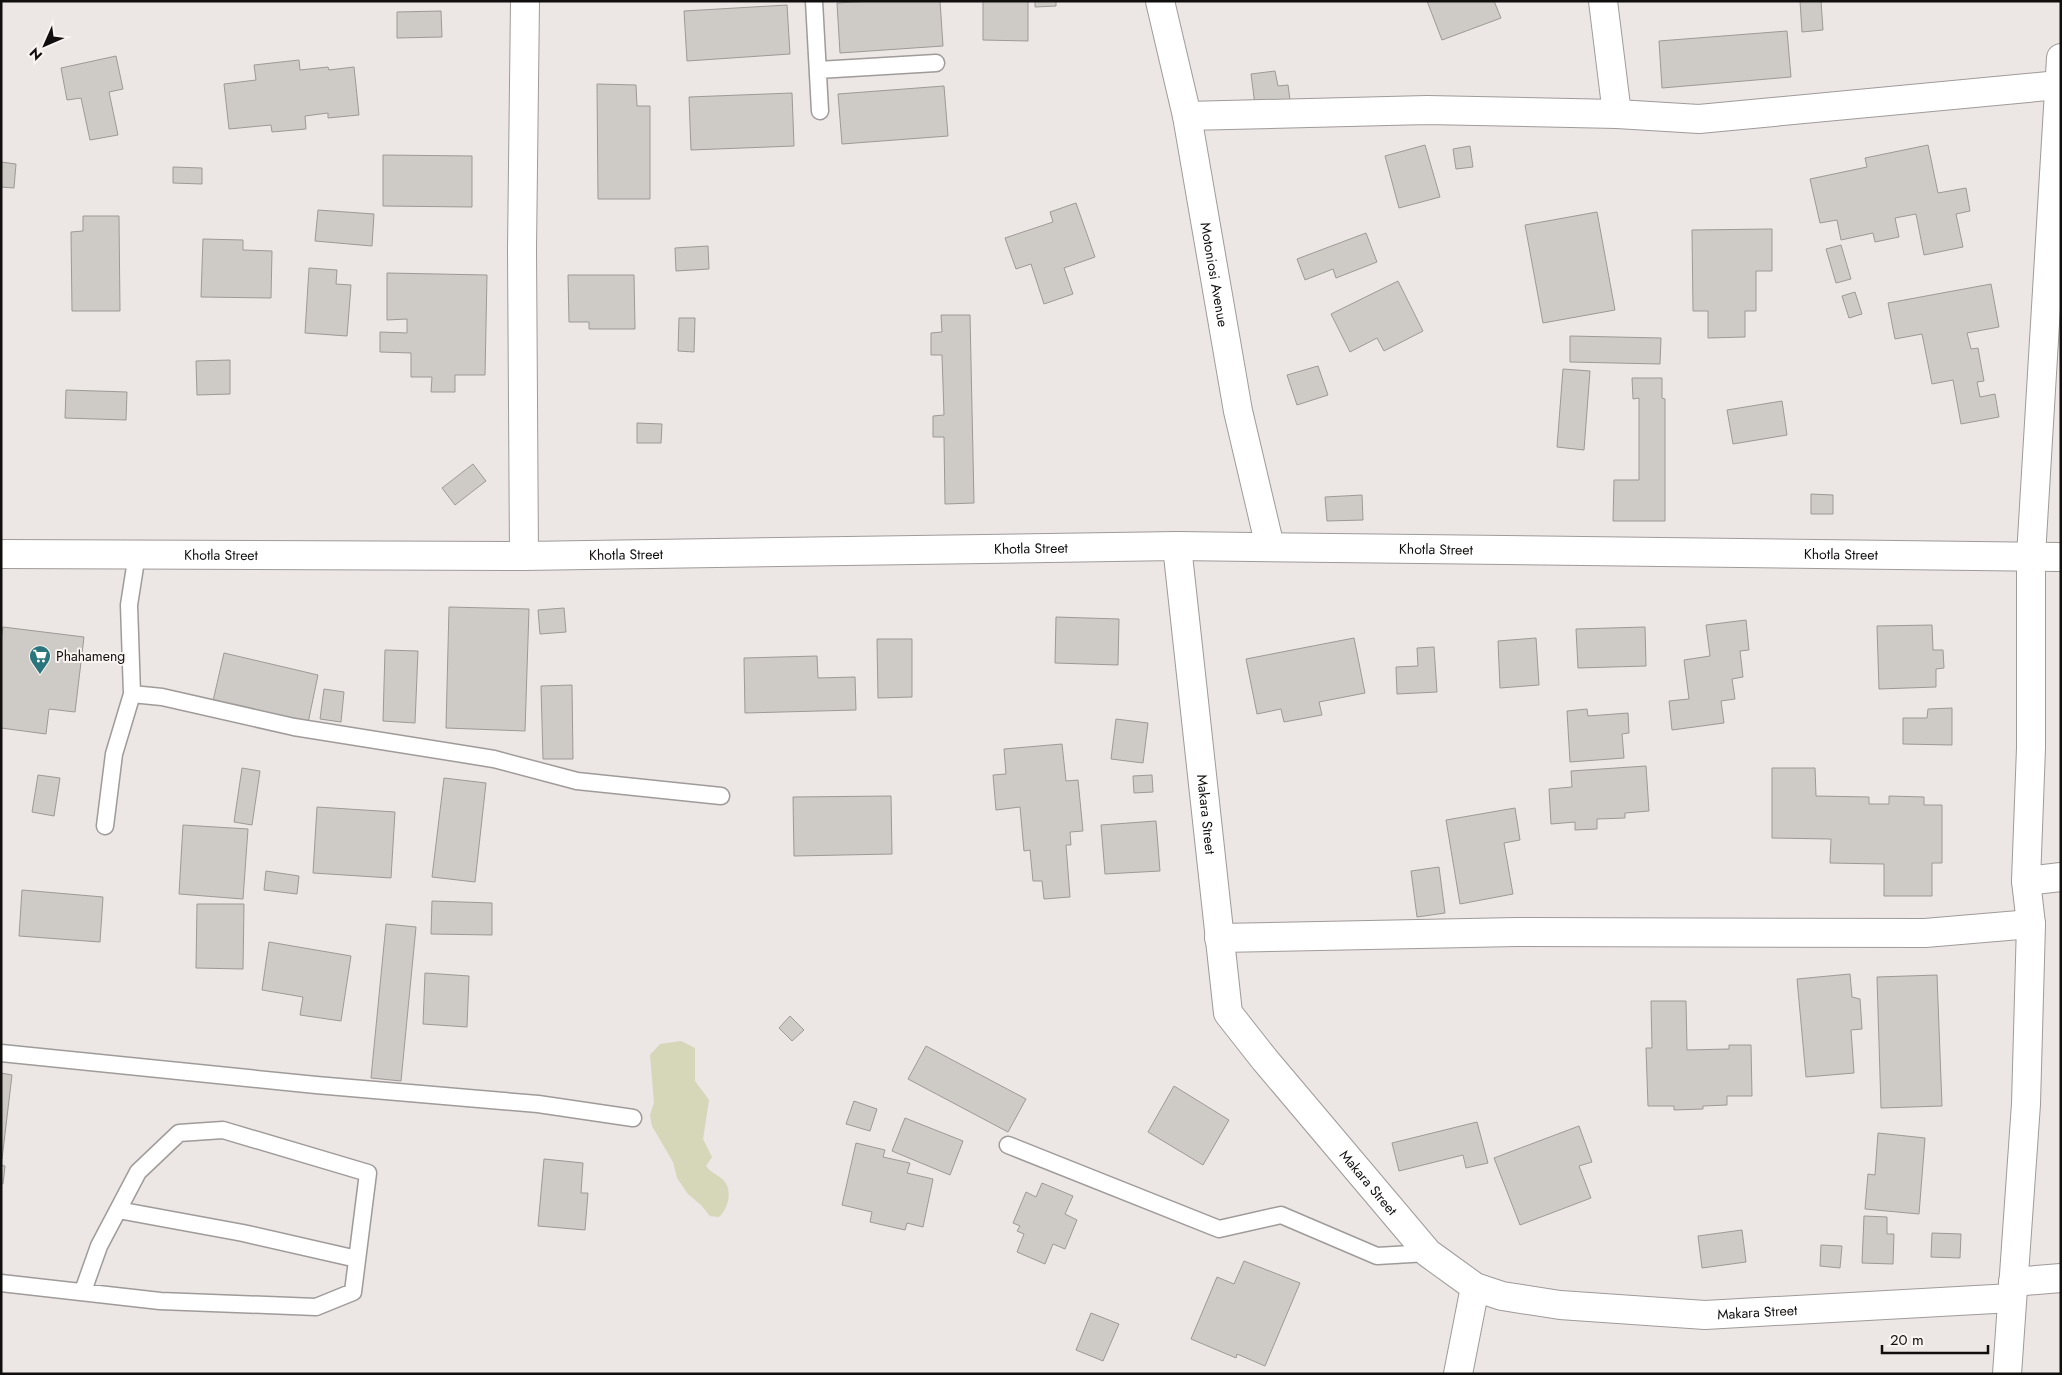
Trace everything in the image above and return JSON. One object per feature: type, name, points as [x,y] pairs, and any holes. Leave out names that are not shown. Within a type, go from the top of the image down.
[{"type":"street","points":[[524,556],[522,249],[525,1]]},
{"type":"street","name":"Motoniosi Avenue","points":[[1160,1],[1187,116],[1238,411],[1270,547]]},
{"type":"street","points":[[1603,1],[1617,114]]},
{"type":"street","points":[[2007,1374],[2026,1104],[2031,924],[2026,880],[2030,748],[2032,556],[2061,58]]},
{"type":"street","points":[[1187,116],[1427,110],[1617,114],[1699,119],[2059,85]]},
{"type":"street","name":"Khotla Street","points":[[1,554],[524,556],[1177,546],[2061,557]]},
{"type":"street","name":"Makara Street","points":[[1177,546],[1228,1013],[1265,1060],[1428,1253],[1475,1287],[1502,1296],[1560,1306],[1704,1316],[2012,1290],[2061,1278]]},
{"type":"street","points":[[2026,880],[2061,877]]},
{"type":"street","points":[[1219,938],[1517,932],[1925,933],[2031,924]]},
{"type":"street","points":[[1458,1374],[1475,1287]]},
{"type":"lane","points":[[814,1],[820,111]]},
{"type":"lane","points":[[818,70],[936,63]]},
{"type":"lane","points":[[105,826],[114,754],[132,694],[129,605],[138,554]]},
{"type":"lane","points":[[132,694],[162,697],[294,727],[494,759],[577,781],[721,796]]},
{"type":"lane","points":[[1,1053],[316,1085],[538,1104],[633,1118]]},
{"type":"lane","points":[[1,1283],[160,1301],[316,1307],[353,1292],[368,1173],[223,1130],[179,1133],[138,1172],[99,1246],[83,1291]]},
{"type":"lane","points":[[1008,1145],[1219,1229],[1281,1215],[1377,1256],[1428,1253]]},
{"type":"lane","points":[[118,1210],[243,1234],[356,1259]]},
{"type":"green space","points":[[681,1041],[695,1048],[695,1081],[709,1100],[703,1139],[712,1157],[706,1166],[724,1181],[729,1195],[727,1205],[719,1217],[710,1216],[688,1194],[677,1178],[673,1162],[652,1126],[650,1115],[654,1103],[650,1055],[660,1044]]},
{"type":"building","points":[[940,1],[943,46],[840,53],[837,3]]},
{"type":"building","points":[[983,1],[1028,1],[1028,41],[983,40]]},
{"type":"building","points":[[1035,1],[1056,1],[1056,6],[1035,7]]},
{"type":"building","points":[[1427,1],[1494,1],[1501,18],[1442,40]]},
{"type":"building","points":[[1800,1],[1821,1],[1823,30],[1802,32]]},
{"type":"building","points":[[787,5],[790,54],[687,61],[684,11]]},
{"type":"building","points":[[441,11],[442,37],[397,38],[397,12]]},
{"type":"building","points":[[1787,31],[1791,77],[1662,88],[1659,41]]},
{"type":"building","points":[[116,56],[123,89],[109,92],[118,135],[90,140],[81,98],[67,100],[61,68]]},
{"type":"building","points":[[299,60],[300,70],[328,67],[329,70],[354,67],[359,115],[328,118],[328,113],[305,116],[306,129],[272,132],[271,125],[229,129],[224,84],[256,80],[254,65]]},
{"type":"building","points":[[1275,71],[1278,86],[1288,85],[1290,100],[1255,105],[1251,74]]},
{"type":"building","points":[[597,84],[636,85],[637,106],[650,106],[650,199],[598,199]]},
{"type":"building","points":[[944,86],[948,136],[842,144],[838,94]]},
{"type":"building","points":[[792,93],[794,146],[691,150],[689,97]]},
{"type":"building","points":[[1425,145],[1440,197],[1399,208],[1385,156]]},
{"type":"building","points":[[1928,145],[1938,193],[1966,188],[1970,211],[1956,214],[1963,247],[1924,255],[1916,214],[1895,218],[1899,237],[1875,242],[1873,233],[1841,240],[1837,220],[1820,223],[1810,179],[1867,167],[1865,158]]},
{"type":"building","points":[[1470,146],[1473,167],[1456,169],[1453,149]]},
{"type":"building","points":[[383,155],[472,156],[472,207],[383,206]]},
{"type":"building","points":[[1,162],[16,164],[14,188],[1,187]]},
{"type":"building","points":[[173,167],[202,168],[202,184],[173,183]]},
{"type":"building","points":[[1076,203],[1095,257],[1064,268],[1073,294],[1044,304],[1031,264],[1016,269],[1005,238],[1053,222],[1050,212]]},
{"type":"building","points":[[318,210],[374,214],[372,246],[315,241]]},
{"type":"building","points":[[1597,212],[1615,310],[1543,323],[1525,225]]},
{"type":"building","points":[[83,216],[119,216],[120,311],[72,311],[71,232],[83,231]]},
{"type":"building","points":[[1772,229],[1772,271],[1756,271],[1756,311],[1745,311],[1745,337],[1708,338],[1708,311],[1693,311],[1692,230]]},
{"type":"building","points":[[1366,233],[1377,262],[1336,278],[1333,269],[1305,280],[1297,259]]},
{"type":"building","points":[[203,239],[243,240],[243,250],[272,251],[271,298],[201,297]]},
{"type":"building","points":[[1841,245],[1851,279],[1836,283],[1826,249]]},
{"type":"building","points":[[708,246],[709,269],[676,271],[675,248]]},
{"type":"building","points":[[309,268],[337,270],[336,284],[351,285],[347,336],[305,333]]},
{"type":"building","points":[[387,273],[487,275],[485,375],[455,375],[455,392],[431,392],[432,377],[411,377],[411,353],[380,352],[380,332],[407,333],[407,319],[387,320]]},
{"type":"building","points":[[568,275],[634,275],[635,329],[589,329],[589,322],[569,322]]},
{"type":"building","points":[[1398,281],[1423,331],[1384,351],[1377,338],[1350,352],[1331,314]]},
{"type":"building","points":[[1991,284],[1999,327],[1967,333],[1971,349],[1978,348],[1984,381],[1977,382],[1980,397],[1995,394],[1999,417],[1961,424],[1953,380],[1932,384],[1922,334],[1895,339],[1888,303]]},
{"type":"building","points":[[1855,292],[1862,314],[1849,318],[1842,296]]},
{"type":"building","points":[[941,315],[970,315],[974,503],[945,504],[944,437],[933,437],[933,416],[944,415],[942,355],[931,355],[931,333],[942,332]]},
{"type":"building","points":[[679,318],[695,318],[694,352],[678,351]]},
{"type":"building","points":[[1570,336],[1661,338],[1660,364],[1570,362]]},
{"type":"building","points":[[230,360],[230,394],[197,395],[196,361]]},
{"type":"building","points":[[1318,366],[1328,395],[1297,405],[1287,375]]},
{"type":"building","points":[[1563,369],[1590,371],[1584,450],[1557,447]]},
{"type":"building","points":[[1632,378],[1662,378],[1662,398],[1665,399],[1665,521],[1613,521],[1614,480],[1639,480],[1639,398],[1633,399]]},
{"type":"building","points":[[66,390],[127,392],[126,420],[65,418]]},
{"type":"building","points":[[1782,401],[1787,435],[1733,444],[1727,410]]},
{"type":"building","points":[[637,423],[662,424],[661,443],[637,443]]},
{"type":"building","points":[[473,464],[486,481],[455,505],[442,488]]},
{"type":"building","points":[[1811,494],[1833,495],[1833,514],[1811,514]]},
{"type":"building","points":[[1362,495],[1363,520],[1327,521],[1325,497]]},
{"type":"building","points":[[449,607],[529,609],[525,731],[446,728]]},
{"type":"building","points":[[564,608],[566,632],[540,634],[538,610]]},
{"type":"building","points":[[1056,617],[1119,619],[1118,665],[1055,663]]},
{"type":"building","points":[[1746,620],[1749,650],[1740,651],[1743,677],[1732,679],[1735,699],[1721,701],[1724,723],[1672,730],[1669,701],[1689,699],[1684,660],[1710,656],[1706,625]]},
{"type":"building","points":[[1932,625],[1933,650],[1943,650],[1944,668],[1936,669],[1936,687],[1879,689],[1877,626]]},
{"type":"building","name":"Phahameng","points":[[3,627],[84,637],[75,712],[49,709],[46,734],[1,728],[1,641]]},
{"type":"building","points":[[1645,627],[1646,666],[1578,668],[1576,629]]},
{"type":"building","points":[[1354,638],[1365,693],[1319,702],[1322,715],[1284,722],[1281,709],[1257,714],[1246,659]]},
{"type":"building","points":[[1536,638],[1539,685],[1500,688],[1498,641]]},
{"type":"building","points":[[877,639],[912,639],[912,697],[878,698]]},
{"type":"building","points":[[1434,647],[1437,692],[1397,694],[1396,667],[1418,666],[1417,648]]},
{"type":"building","points":[[385,650],[418,651],[415,723],[383,721]]},
{"type":"building","points":[[224,653],[318,675],[308,723],[213,701]]},
{"type":"building","points":[[817,656],[818,678],[855,677],[856,710],[745,713],[744,658]]},
{"type":"building","points":[[572,685],[573,759],[543,759],[541,686]]},
{"type":"building","points":[[324,689],[344,692],[341,722],[320,719]]},
{"type":"building","points":[[1952,708],[1952,745],[1903,744],[1903,718],[1927,718],[1928,709]]},
{"type":"building","points":[[1587,709],[1588,716],[1628,713],[1629,733],[1622,734],[1624,758],[1570,762],[1567,711]]},
{"type":"building","points":[[1116,719],[1148,723],[1143,763],[1111,759]]},
{"type":"building","points":[[1062,744],[1066,781],[1078,780],[1083,831],[1070,832],[1071,845],[1066,845],[1070,897],[1044,899],[1042,881],[1033,881],[1030,850],[1024,851],[1020,807],[996,810],[993,775],[1006,774],[1004,749]]},
{"type":"building","points":[[1646,766],[1649,811],[1625,813],[1625,818],[1597,819],[1597,829],[1575,830],[1575,822],[1551,824],[1549,789],[1572,787],[1571,771]]},
{"type":"building","points":[[242,768],[260,771],[252,825],[234,822]]},
{"type":"building","points":[[1772,768],[1815,768],[1816,796],[1869,797],[1869,804],[1889,804],[1889,796],[1924,797],[1924,805],[1942,805],[1942,863],[1932,863],[1932,896],[1884,896],[1884,864],[1830,863],[1831,839],[1772,838]]},
{"type":"building","points":[[38,775],[60,778],[54,816],[32,812]]},
{"type":"building","points":[[1152,775],[1153,792],[1134,793],[1133,776]]},
{"type":"building","points":[[444,778],[486,783],[475,882],[432,877]]},
{"type":"building","points":[[891,796],[892,854],[794,856],[793,797]]},
{"type":"building","points":[[317,807],[395,812],[391,878],[313,873]]},
{"type":"building","points":[[1515,808],[1520,840],[1504,843],[1513,894],[1460,904],[1446,820]]},
{"type":"building","points":[[1156,821],[1160,871],[1105,874],[1101,825]]},
{"type":"building","points":[[183,825],[248,829],[243,899],[179,894]]},
{"type":"building","points":[[1439,867],[1445,913],[1417,917],[1411,871]]},
{"type":"building","points":[[266,871],[299,876],[297,894],[264,890]]},
{"type":"building","points":[[22,890],[103,897],[100,942],[19,936]]},
{"type":"building","points":[[432,901],[492,903],[492,935],[431,934]]},
{"type":"building","points":[[197,904],[244,904],[243,969],[196,968]]},
{"type":"building","points":[[386,924],[416,927],[401,1081],[371,1078]]},
{"type":"building","points":[[269,942],[351,956],[341,1021],[300,1015],[303,997],[262,990]]},
{"type":"building","points":[[425,973],[469,976],[467,1027],[423,1024]]},
{"type":"building","points":[[1850,974],[1852,997],[1860,999],[1862,1029],[1851,1030],[1854,1073],[1806,1077],[1797,979]]},
{"type":"building","points":[[1937,975],[1942,1106],[1881,1108],[1877,977]]},
{"type":"building","points":[[1651,1001],[1686,1001],[1687,1050],[1729,1049],[1729,1045],[1751,1045],[1752,1096],[1727,1096],[1727,1105],[1703,1106],[1703,1109],[1674,1110],[1674,1106],[1648,1106],[1646,1048],[1652,1048]]},
{"type":"building","points":[[790,1016],[804,1030],[792,1041],[779,1028]]},
{"type":"building","points":[[926,1046],[1026,1099],[1008,1132],[908,1079]]},
{"type":"building","points":[[1,1073],[12,1075],[2,1159],[1,1158]]},
{"type":"building","points":[[1174,1086],[1229,1120],[1203,1165],[1148,1132]]},
{"type":"building","points":[[854,1101],[877,1109],[870,1131],[846,1124]]},
{"type":"building","points":[[905,1118],[963,1141],[950,1175],[892,1151]]},
{"type":"building","points":[[1477,1122],[1488,1163],[1466,1168],[1463,1155],[1399,1171],[1392,1143]]},
{"type":"building","points":[[1579,1126],[1592,1162],[1579,1166],[1591,1198],[1520,1225],[1494,1158]]},
{"type":"building","points":[[1878,1133],[1925,1138],[1919,1214],[1865,1209],[1868,1174],[1875,1175]]},
{"type":"building","points":[[856,1143],[885,1150],[883,1157],[910,1163],[907,1173],[933,1179],[923,1227],[907,1223],[905,1230],[870,1222],[872,1212],[842,1205]]},
{"type":"building","points":[[544,1159],[583,1163],[581,1193],[588,1193],[585,1230],[538,1226]]},
{"type":"building","points":[[1,1165],[5,1166],[3,1184],[1,1184]]},
{"type":"building","points":[[1042,1183],[1073,1196],[1065,1214],[1077,1220],[1065,1249],[1053,1244],[1045,1264],[1017,1252],[1024,1234],[1017,1231],[1020,1226],[1013,1223],[1026,1192],[1036,1197]]},
{"type":"building","points":[[1864,1216],[1887,1217],[1887,1234],[1894,1234],[1893,1264],[1862,1263]]},
{"type":"building","points":[[1742,1230],[1746,1262],[1702,1268],[1698,1236]]},
{"type":"building","points":[[1932,1233],[1961,1234],[1960,1258],[1931,1257]]},
{"type":"building","points":[[1821,1245],[1842,1246],[1840,1268],[1820,1266]]},
{"type":"building","points":[[1244,1261],[1300,1283],[1265,1366],[1237,1354],[1236,1358],[1191,1339],[1217,1277],[1234,1284]]},
{"type":"building","points":[[1091,1313],[1119,1324],[1103,1361],[1076,1350]]},
{"type":"place","name":"Phahameng","points":[[40,675]]}]
